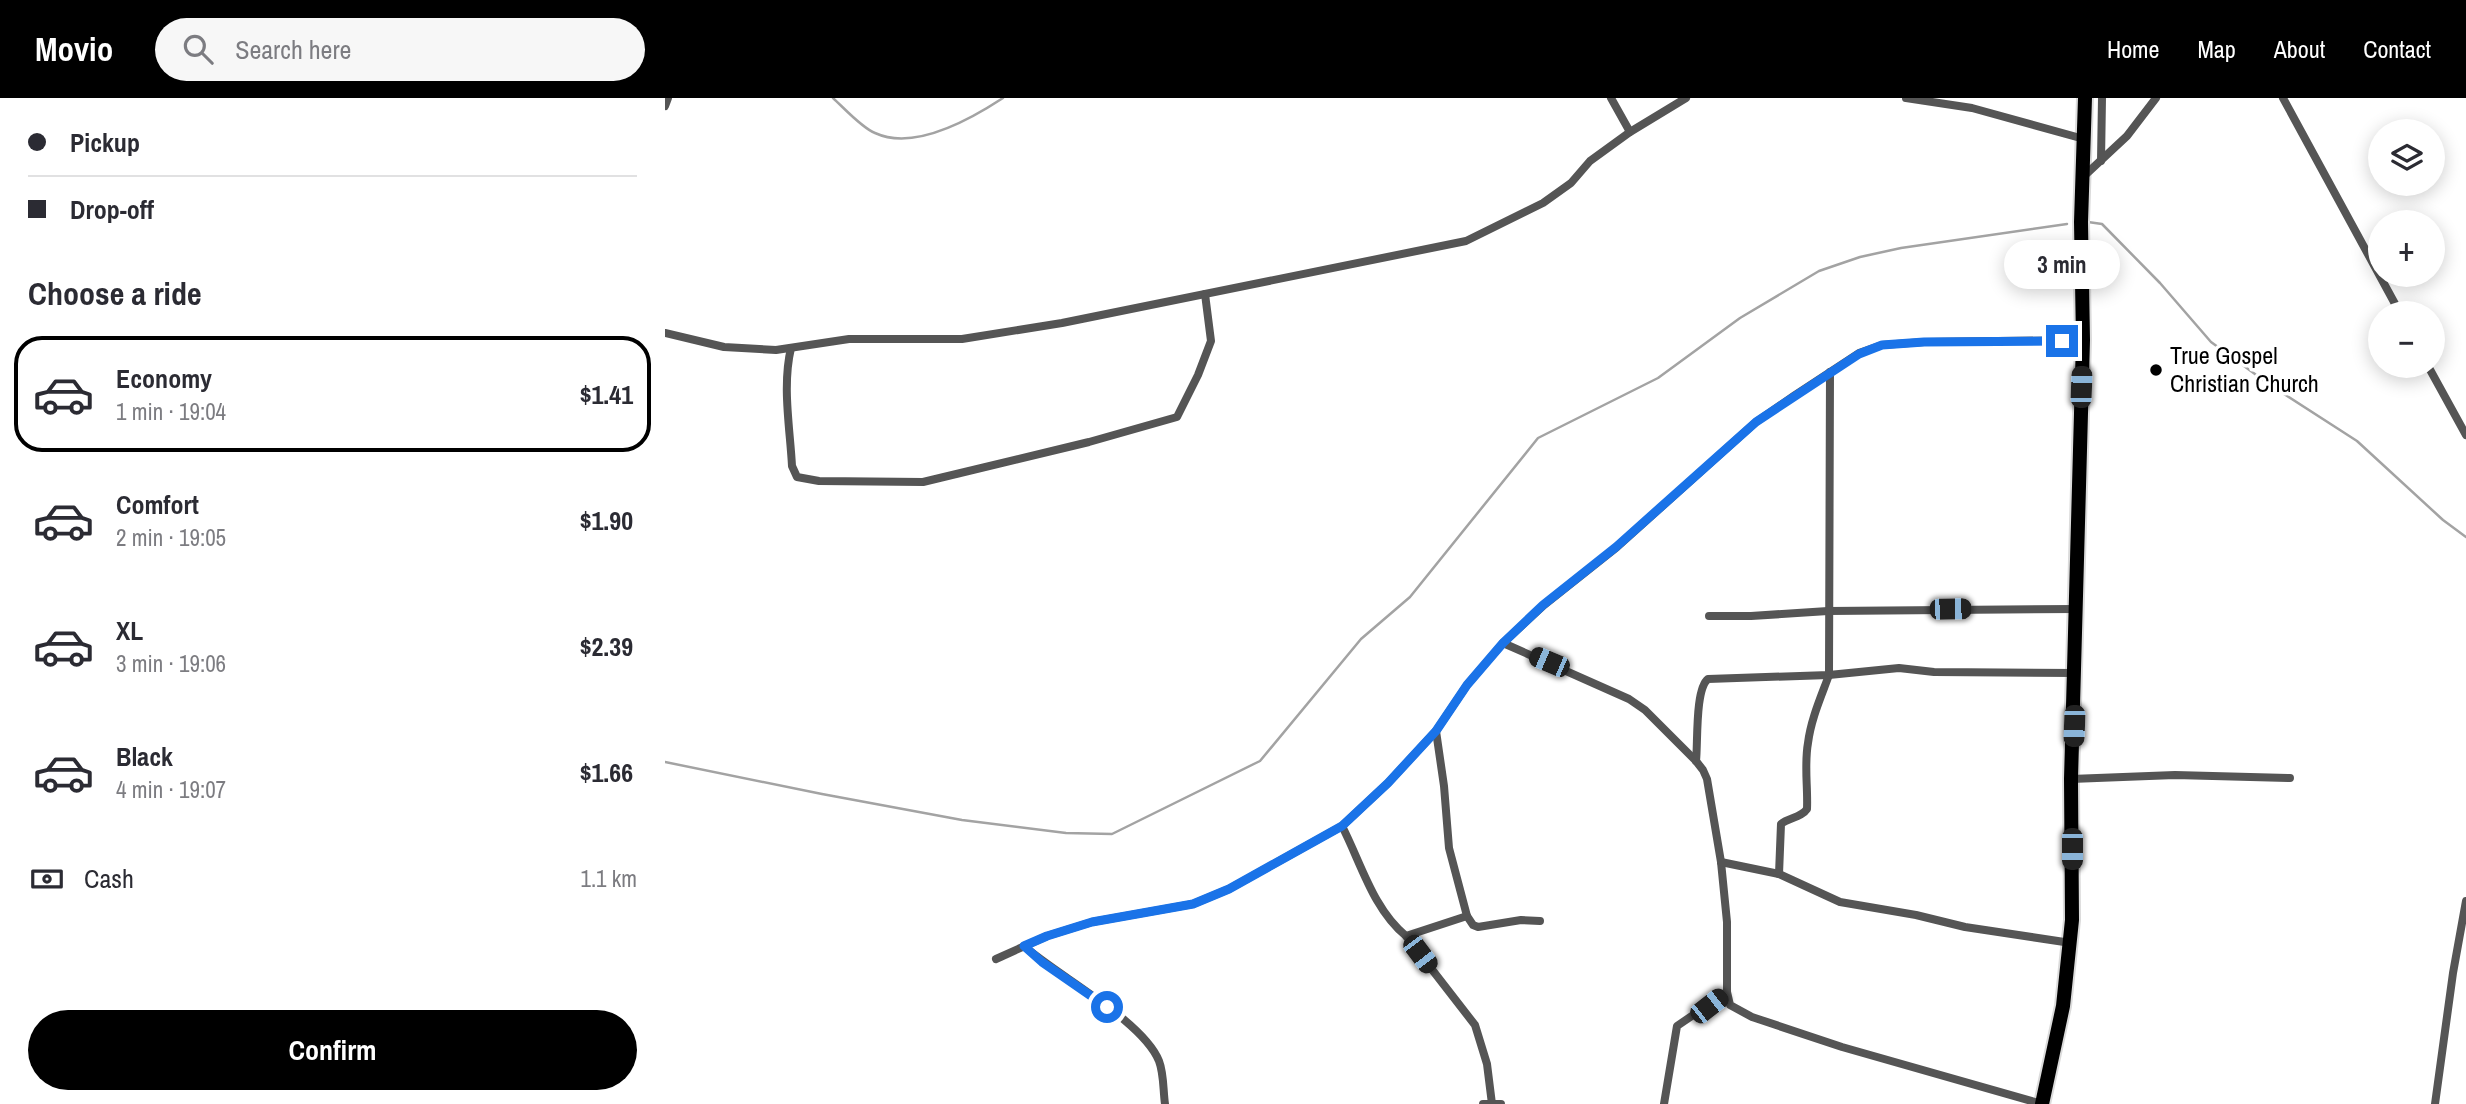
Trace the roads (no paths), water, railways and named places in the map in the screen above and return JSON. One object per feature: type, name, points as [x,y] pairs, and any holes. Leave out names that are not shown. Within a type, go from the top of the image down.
[{"type":"highway","points":[[2042,1104],[2058,1033],[2071,943],[2071,779],[2076,673],[2083,340],[2085,98]]},
{"type":"street","points":[[665,106],[668,98]]},
{"type":"street","points":[[1611,98],[1630,132]]},
{"type":"street","points":[[665,333],[724,347],[791,348],[849,339],[962,339],[1062,323],[1466,241],[1543,203],[1571,183],[1590,161],[1630,132],[1686,98]]},
{"type":"street","points":[[1906,98],[1972,108],[2084,139]]},
{"type":"street","points":[[2101,161],[2102,98]]},
{"type":"street","points":[[2083,177],[2127,136],[2156,98]]},
{"type":"street","points":[[2283,98],[2393,301]]},
{"type":"street","points":[[791,348],[786,385],[792,467],[797,477],[819,481],[923,482],[1089,442],[1177,417],[1211,341],[1205,294]]},
{"type":"street","points":[[996,960],[1047,936],[1092,922],[1193,904],[1229,889],[1342,826],[1388,783],[1436,731],[1467,685],[1503,643],[1543,605],[1616,547],[1756,422],[1859,354],[1882,345],[1915,342],[2083,340]]},
{"type":"street","points":[[1779,874],[1781,824],[1807,809],[1808,743],[1815,713],[1829,675],[1830,372]]},
{"type":"street","points":[[2435,378],[2466,435]]},
{"type":"street","points":[[1709,616],[1751,617],[1828,611],[2077,609]]},
{"type":"street","points":[[1503,643],[1629,699],[1645,710],[1703,770],[1707,779],[1721,862],[1727,922],[1727,992],[1730,1005],[1752,1017],[1842,1047],[2042,1104]]},
{"type":"street","points":[[1696,761],[1699,702],[1702,685],[1708,679],[1829,675],[1899,668],[1934,672],[2076,673]]},
{"type":"street","points":[[1436,731],[1449,848],[1467,916],[1473,925],[1478,927],[1521,920],[1539,921]]},
{"type":"street","points":[[2071,779],[2175,775],[2290,778]]},
{"type":"street","points":[[1342,826],[1381,907],[1475,1026],[1487,1064],[1492,1104]]},
{"type":"street","points":[[1721,862],[1779,874],[1840,902],[1916,915],[1965,927],[2071,943]]},
{"type":"street","points":[[2435,1104],[2466,901]]},
{"type":"street","points":[[1406,936],[1467,916]]},
{"type":"street","points":[[1024,946],[1128,1024],[1152,1048],[1161,1070],[1164,1104]]},
{"type":"street","points":[[1664,1104],[1677,1026],[1727,992]]},
{"type":"waterway","points":[[833,98],[870,130],[890,138],[907,138],[942,130],[1003,98]]},
{"type":"waterway","points":[[2088,222],[2102,224],[2160,283],[2211,342],[2270,385],[2357,441],[2443,520],[2466,537]]},
{"type":"waterway","points":[[665,762],[962,820],[1066,833],[1112,834],[1260,761],[1361,639],[1410,597],[1538,438],[1658,378],[1740,318],[1819,271],[1860,257],[1901,248],[2067,224]]},
{"type":"place","name":"True Gospel Christian Church","points":[[2156,370]]}]
